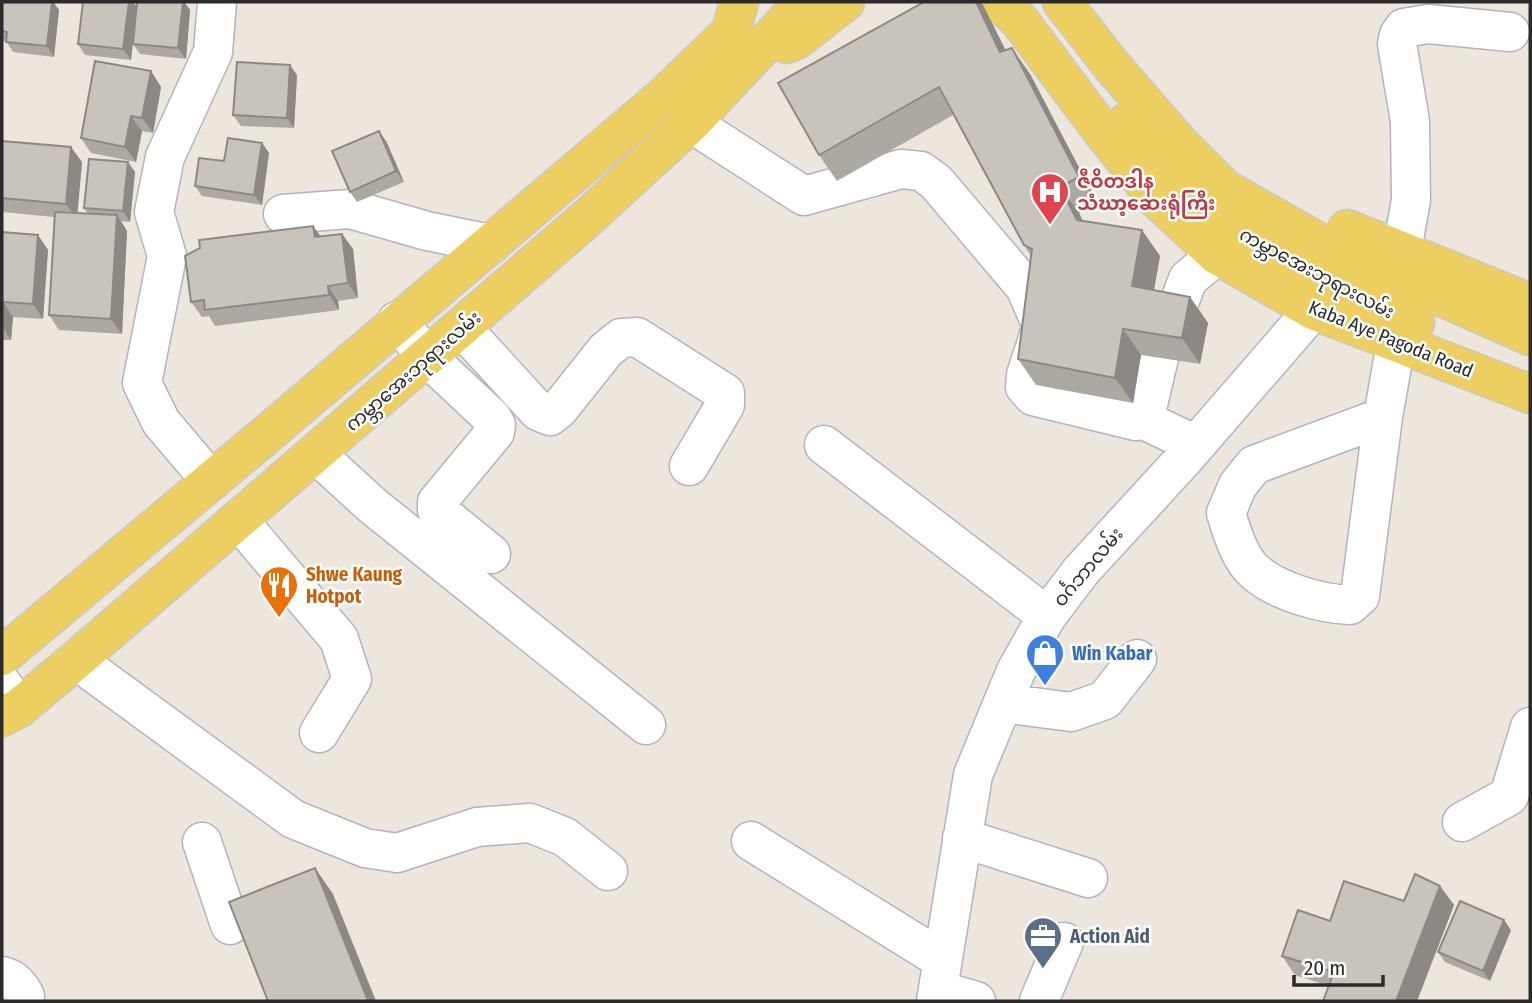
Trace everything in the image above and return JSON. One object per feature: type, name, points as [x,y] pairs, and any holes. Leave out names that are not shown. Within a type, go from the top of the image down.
[{"type":"main road","name":"ကမ္ဘာအေးဘုရားလမ်း","points":[[7,703],[76,660],[428,358],[691,123],[739,32],[762,2]]},
{"type":"main road","name":"ကမ္ဘာအေးဘုရားလမ်း","points":[[2,656],[739,32],[804,2]]},
{"type":"main road","points":[[739,32],[796,40],[845,2]]},
{"type":"main road","name":"Kaba Aye Pagoda Road","points":[[999,2],[1019,20],[1102,131],[1159,201],[1217,255],[1313,310],[1530,394]]},
{"type":"main road","name":"ကမ္ဘာအေးဘုရားလမ်း","points":[[1028,2],[1129,125],[1180,181],[1233,229],[1347,293],[1392,314],[1530,368]]},
{"type":"main road","name":"ကမ္ဘာအေးဘုရားလမ်း","points":[[1062,2],[1112,66],[1179,143],[1225,189],[1318,242],[1530,336]]},
{"type":"main road","points":[[1092,2],[1163,96],[1214,152],[1281,199],[1530,303]]},
{"type":"street","points":[[211,481],[161,422],[142,383],[167,256],[155,212],[165,157],[213,52],[217,2]]},
{"type":"street","points":[[1402,250],[1411,200],[1410,121],[1397,44],[1399,35],[1404,28],[1460,14],[1510,32]]},
{"type":"street","points":[[691,123],[804,196],[901,169],[921,171],[936,182],[1025,287],[1042,326],[1026,375],[1025,387],[1033,396],[1136,421],[1142,419],[1146,413],[1159,358]]},
{"type":"street","points":[[283,214],[350,209],[427,231],[491,244]]},
{"type":"street","points":[[1174,316],[1188,279],[1217,255]]},
{"type":"street","name":"ဝင်္ဂဘာလမ်း","points":[[938,983],[972,775],[1016,671],[1047,616],[1081,571],[1196,445],[1313,310]]},
{"type":"street","points":[[397,321],[428,358],[492,418],[496,425],[495,432],[437,502],[437,510],[491,554]]},
{"type":"street","points":[[462,328],[538,411],[550,416],[559,409],[607,349],[621,338],[637,337],[725,393],[725,405],[689,466]]},
{"type":"street","points":[[1383,417],[1254,465],[1238,485],[1226,513],[1233,537],[1252,570],[1284,590],[1340,605],[1350,605],[1360,597],[1383,417],[1396,343]]},
{"type":"street","points":[[1142,419],[1196,445]]},
{"type":"street","points":[[824,445],[1047,616]]},
{"type":"street","points":[[316,454],[373,506],[646,724]]},
{"type":"street","points":[[239,521],[339,639],[352,679],[318,733]]},
{"type":"street","points":[[1003,703],[1071,712],[1105,700],[1137,659]]},
{"type":"street","points":[[76,660],[293,819],[365,848],[397,853],[477,827],[530,824],[565,837],[608,871]]},
{"type":"street","points":[[1462,822],[1509,796],[1530,727]]},
{"type":"street","points":[[962,838],[1088,878]]},
{"type":"street","points":[[751,841],[938,983],[976,1001]]},
{"type":"street","points":[[202,842],[230,925]]},
{"type":"street","points":[[1039,1001],[1064,942]]},
{"type":"building","points":[[2,2],[52,2],[47,46],[6,42],[7,32],[2,31]]},
{"type":"building","points":[[83,2],[129,2],[123,49],[78,44]]},
{"type":"building","points":[[137,2],[183,2],[178,48],[133,44]]},
{"type":"building","points":[[924,2],[976,2],[1000,52],[1012,48],[1079,177],[1060,187],[1077,220],[1142,230],[1132,286],[1190,297],[1182,338],[1123,329],[1115,378],[1018,359],[1032,249],[1024,245],[939,87],[819,155],[778,83]]},
{"type":"building","points":[[95,61],[151,71],[142,118],[131,116],[125,147],[81,138]]},
{"type":"building","points":[[237,62],[290,65],[287,118],[233,115]]},
{"type":"building","points":[[379,131],[396,171],[350,192],[332,151]]},
{"type":"building","points":[[228,138],[262,143],[254,195],[195,186],[199,158],[224,161]]},
{"type":"building","points":[[2,141],[71,147],[66,204],[2,198]]},
{"type":"building","points":[[89,159],[128,162],[123,211],[84,208]]},
{"type":"building","points":[[55,212],[117,215],[111,319],[49,315]]},
{"type":"building","points":[[313,226],[315,237],[342,234],[348,283],[328,286],[329,295],[205,310],[204,300],[191,302],[185,256],[200,248],[199,240]]},
{"type":"building","points":[[2,232],[38,235],[33,304],[3,302],[2,314]]},
{"type":"building","points":[[315,868],[368,1001],[268,1001],[229,902]]},
{"type":"building","points":[[1415,874],[1440,886],[1396,1001],[1323,1001],[1334,972],[1282,956],[1298,910],[1330,921],[1344,881],[1404,901]]},
{"type":"building","points":[[1460,901],[1504,920],[1483,971],[1438,952]]},
{"type":"place","name":"ဇီဝိတဒါန သံဃာ့ဆေးရုံကြီး","points":[[1050,226]]},
{"type":"place","name":"Shwe Kaung Hotpot","points":[[279,619]]},
{"type":"place","name":"Win Kabar","points":[[1045,687]]},
{"type":"place","name":"Action Aid","points":[[1043,970]]}]
